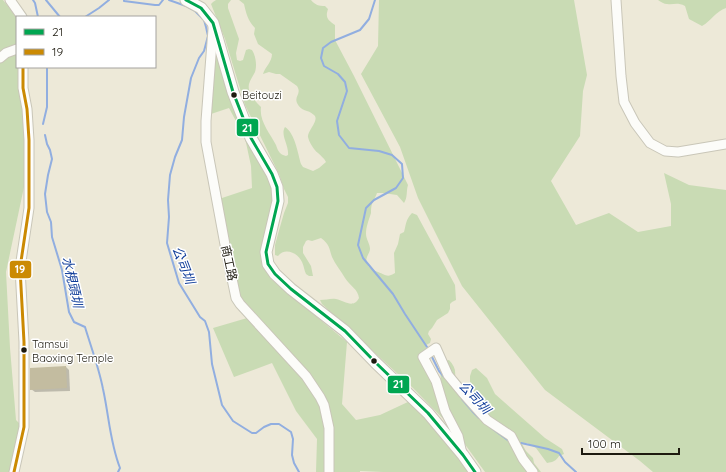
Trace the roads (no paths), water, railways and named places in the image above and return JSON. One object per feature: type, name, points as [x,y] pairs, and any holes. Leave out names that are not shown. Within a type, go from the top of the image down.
[{"type":"main road","points":[[186,0],[201,8],[213,23],[233,92],[248,132],[272,174],[277,187],[278,201],[266,252],[268,264],[275,274],[291,289],[345,330],[428,413],[463,455],[475,472]]},
{"type":"street","points":[[10,0],[21,16]]},
{"type":"street","points":[[616,0],[624,102],[635,123],[650,143],[665,151],[678,152],[726,144]]},
{"type":"street","name":"商工路","points":[[213,23],[206,121],[206,142],[236,298],[306,376],[320,397],[324,405],[329,428],[330,472]]},
{"type":"street","points":[[0,58],[6,53],[16,49]]},
{"type":"street","points":[[14,472],[24,427],[24,342],[20,268],[29,208],[29,140],[27,109],[23,88],[23,68]]},
{"type":"street","points":[[463,455],[458,436],[445,411],[436,381],[423,357],[436,348],[448,375],[487,420],[511,436],[523,459],[533,472]]},
{"type":"waterway","name":"水梘頭圳","points":[[33,0],[38,16]]},
{"type":"waterway","name":"公司圳","points":[[46,0],[59,16]]},
{"type":"waterway","name":"公司圳","points":[[87,16],[109,0]]},
{"type":"waterway","name":"公司圳","points":[[124,0],[155,5],[159,5],[163,0]]},
{"type":"waterway","name":"公司圳","points":[[169,0],[195,11],[204,20],[208,36],[204,51],[199,58],[191,78],[184,117],[182,140],[170,175],[167,243],[179,283],[200,317],[205,321],[209,332],[212,364],[222,405],[233,421],[252,433],[256,433],[271,424],[279,424],[291,432],[293,439],[292,455],[299,472]]},
{"type":"waterway","name":"公司圳","points":[[375,0],[369,19],[360,30],[331,42],[323,48],[321,58],[324,66],[338,74],[345,82],[347,91],[337,121],[339,135],[349,148],[379,151],[392,155],[402,164],[403,178],[396,188],[374,200],[366,208],[358,245],[363,258],[393,294],[427,347]]},
{"type":"waterway","name":"水梘頭圳","points":[[43,124],[47,107],[47,68]]},
{"type":"waterway","name":"水梘頭圳","points":[[45,135],[52,159],[45,194],[47,212],[51,222],[52,237],[62,270],[69,312],[74,322],[85,327],[99,373],[112,439],[120,468],[118,472]]},
{"type":"waterway","name":"公司圳","points":[[432,357],[439,371],[445,378]]},
{"type":"waterway","name":"公司圳","points":[[462,399],[479,418]]},
{"type":"waterway","name":"公司圳","points":[[490,427],[509,441]]},
{"type":"waterway","name":"公司圳","points":[[521,443],[559,453],[565,462],[576,472]]},
{"type":"place","name":"Beitouzi","points":[[234,95]]},
{"type":"place","name":"Tamsui Baoxing Temple","points":[[24,350]]}]
